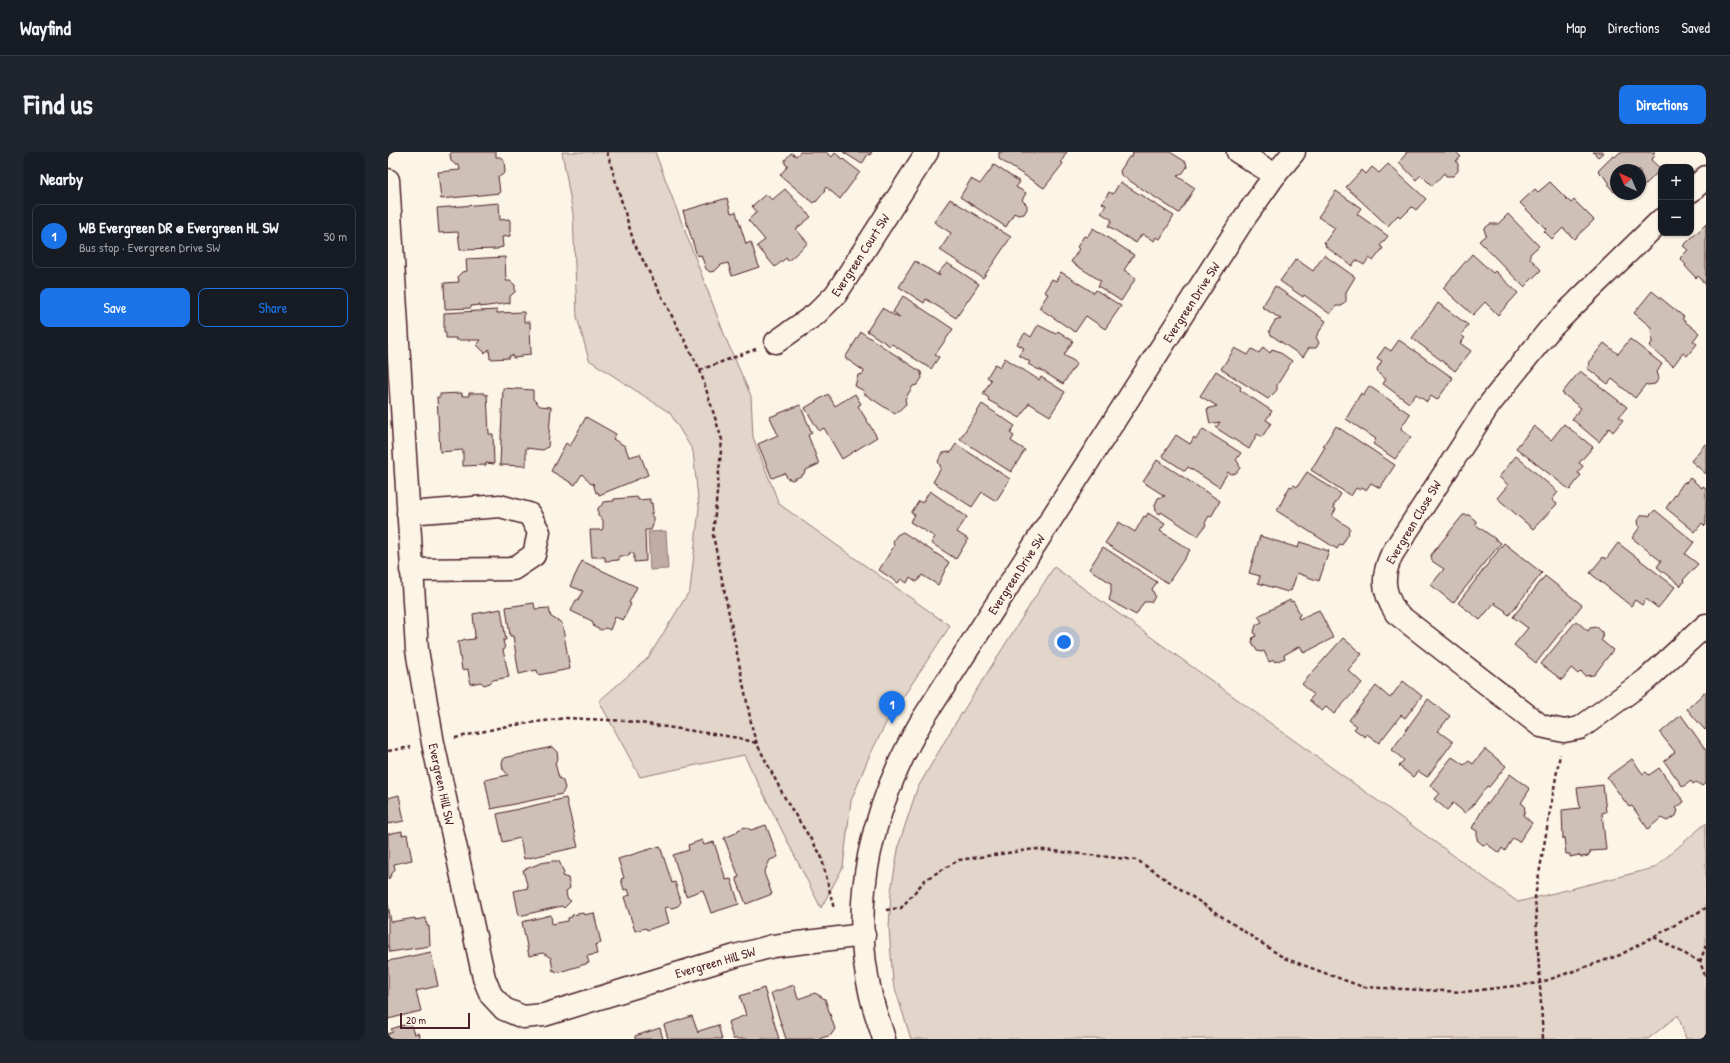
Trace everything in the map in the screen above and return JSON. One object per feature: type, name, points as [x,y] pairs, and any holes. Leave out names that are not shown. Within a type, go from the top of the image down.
[{"type":"street","name":"Evergreen Court SW","points":[[776,342],[816,314],[836,294],[926,152]]},
{"type":"street","points":[[1238,152],[1275,175]]},
{"type":"street","name":"Evergreen Drive SW","points":[[884,1039],[871,996],[865,962],[864,887],[869,852],[878,817],[904,751],[1243,220],[1275,175],[1294,152]]},
{"type":"street","points":[[1694,188],[1706,177]]},
{"type":"street","name":"Evergreen Hill SW","points":[[388,180],[392,225],[411,570],[417,650],[433,743],[484,978],[491,995],[504,1009],[523,1016],[544,1015],[735,956],[773,946],[864,935]]},
{"type":"street","name":"Evergreen Close SW","points":[[1658,223],[1550,329],[1489,405],[1434,487],[1392,554],[1386,568],[1385,589],[1390,603],[1396,613],[1541,726],[1564,731],[1580,728],[1606,711],[1646,680],[1706,625]]},
{"type":"street","points":[[408,513],[500,506],[530,514],[539,532],[534,555],[513,569],[411,570]]},
{"type":"path","points":[[606,152],[634,243],[700,370],[722,440],[713,534],[753,732],[757,744],[786,802],[822,855],[834,909]]},
{"type":"path","points":[[700,370],[776,342]]},
{"type":"path","points":[[433,743],[507,726],[566,718],[626,721],[739,738],[757,744]]},
{"type":"path","points":[[1543,1039],[1535,897],[1564,731]]},
{"type":"path","points":[[881,910],[901,908],[926,879],[959,860],[1035,849],[1138,860],[1284,958],[1363,987],[1464,992],[1539,983],[1620,955],[1706,908]]},
{"type":"path","points":[[1653,937],[1700,962]]},
{"type":"path","points":[[1706,945],[1700,962],[1706,978]]},
{"type":"shaded area","points":[[562,152],[655,152],[726,339],[751,396],[753,437],[779,504],[950,626],[886,723],[868,759],[851,801],[843,867],[821,908],[744,755],[640,777],[599,701],[648,658],[690,590],[699,508],[693,451],[670,413],[589,360],[577,317],[573,214]]},
{"type":"shaded area","points":[[666,531],[668,569],[650,570],[648,532]]},
{"type":"shaded area","points":[[1054,567],[1518,902],[1654,868],[1706,823],[1706,1039],[1686,1039],[1678,1015],[1648,1039],[911,1039],[893,982],[889,928],[891,891],[899,844],[917,789],[953,727]]},
{"type":"building","points":[[452,152],[496,152],[496,157],[500,157],[504,160],[505,172],[501,176],[498,176],[500,193],[441,199],[438,172],[460,170],[459,165],[456,165],[451,161],[450,154]]},
{"type":"building","points":[[800,152],[826,152],[832,157],[835,153],[860,172],[840,199],[826,187],[824,190],[825,191],[816,202],[815,201],[813,203],[780,175],[788,166],[785,164],[785,160],[791,153],[796,156]]},
{"type":"building","points":[[843,152],[872,152],[870,155],[868,154],[862,164]]},
{"type":"building","points":[[999,152],[1067,152],[1061,162],[1063,163],[1062,165],[1044,188],[999,159]]},
{"type":"building","points":[[1133,152],[1170,152],[1186,162],[1187,167],[1182,174],[1177,176],[1195,188],[1179,213],[1121,175],[1120,171],[1129,157],[1132,157]]},
{"type":"building","points":[[1406,152],[1456,152],[1461,157],[1456,161],[1458,164],[1458,171],[1453,176],[1446,176],[1444,173],[1432,186],[1421,175],[1416,180],[1399,162]]},
{"type":"building","points":[[1593,152],[1604,152],[1598,157]]},
{"type":"building","points":[[1620,152],[1655,152],[1653,154],[1655,156],[1651,160],[1658,166],[1658,172],[1646,184],[1646,164],[1610,164],[1610,187],[1609,182],[1598,171],[1613,156],[1615,157]]},
{"type":"building","points":[[1388,164],[1426,199],[1416,210],[1412,207],[1403,216],[1402,215],[1400,217],[1398,215],[1388,226],[1346,187],[1362,170],[1366,174],[1372,167],[1379,173]]},
{"type":"building","points":[[994,165],[1020,182],[1016,187],[1026,193],[1022,200],[1027,205],[1027,209],[1024,214],[1018,215],[1014,213],[1006,227],[960,197],[971,179],[980,184]]},
{"type":"building","points":[[1120,182],[1174,216],[1160,239],[1156,237],[1154,241],[1142,234],[1136,243],[1108,226],[1112,220],[1101,213],[1106,205],[1102,203],[1109,192],[1113,194]]},
{"type":"building","points":[[1550,182],[1571,203],[1574,200],[1594,220],[1574,239],[1563,228],[1552,239],[1544,231],[1546,229],[1520,203],[1535,189],[1538,192]]},
{"type":"building","points":[[785,189],[811,217],[796,229],[808,243],[788,261],[786,258],[775,267],[757,246],[765,240],[748,220],[757,212],[752,206],[766,194],[772,200]]},
{"type":"building","points":[[1336,191],[1361,208],[1357,214],[1388,236],[1380,246],[1383,248],[1373,261],[1369,258],[1364,265],[1356,260],[1352,266],[1325,246],[1326,244],[1324,243],[1335,228],[1318,217]]},
{"type":"building","points":[[727,198],[731,213],[736,212],[746,244],[751,242],[759,267],[732,276],[728,263],[721,265],[715,271],[710,272],[706,269],[701,255],[697,256],[683,211]]},
{"type":"building","points":[[950,199],[1011,237],[983,278],[940,250],[951,233],[934,222]]},
{"type":"building","points":[[499,203],[500,220],[509,219],[510,221],[510,236],[502,237],[503,247],[498,249],[460,250],[458,232],[439,233],[437,208]]},
{"type":"building","points":[[1508,214],[1539,246],[1530,254],[1530,258],[1541,270],[1524,287],[1479,241],[1486,235],[1484,229],[1490,224],[1498,224]]},
{"type":"building","points":[[1706,224],[1706,285],[1698,276],[1696,278],[1680,258],[1688,250],[1683,246]]},
{"type":"building","points":[[1093,228],[1134,255],[1124,270],[1136,278],[1121,301],[1098,286],[1101,281],[1071,262],[1079,249],[1077,247],[1084,236],[1087,237]]},
{"type":"building","points":[[1472,254],[1493,273],[1495,271],[1518,293],[1498,315],[1485,302],[1473,315],[1443,288]]},
{"type":"building","points":[[1324,255],[1355,277],[1346,292],[1346,301],[1342,306],[1336,306],[1330,314],[1304,295],[1303,297],[1280,281],[1296,259],[1313,271]]},
{"type":"building","points":[[505,257],[506,281],[510,281],[515,285],[515,292],[510,296],[510,303],[480,307],[480,305],[471,306],[471,308],[445,309],[444,283],[459,282],[458,276],[462,272],[467,271],[466,259]]},
{"type":"building","points":[[915,261],[940,276],[938,273],[947,263],[979,284],[956,318],[926,299],[924,303],[899,287]]},
{"type":"building","points":[[1061,272],[1094,293],[1096,290],[1121,306],[1105,329],[1086,316],[1075,332],[1039,308],[1048,294],[1044,292],[1052,279],[1056,281]]},
{"type":"building","points":[[1275,286],[1326,321],[1316,337],[1319,343],[1316,348],[1309,348],[1303,357],[1271,335],[1269,331],[1275,321],[1281,319],[1262,307]]},
{"type":"building","points":[[1652,291],[1684,317],[1682,319],[1699,333],[1693,341],[1697,344],[1687,356],[1683,353],[1673,366],[1649,346],[1652,343],[1651,327],[1634,313]]},
{"type":"building","points":[[903,296],[953,329],[935,355],[939,357],[931,369],[892,344],[890,346],[867,331],[882,308],[899,318],[900,317],[893,312]]},
{"type":"building","points":[[1438,303],[1468,325],[1461,335],[1465,338],[1460,343],[1471,351],[1455,371],[1412,338]]},
{"type":"building","points":[[497,310],[497,313],[524,312],[524,322],[530,322],[531,354],[522,355],[522,357],[513,358],[513,355],[509,356],[510,358],[490,359],[489,349],[485,353],[477,345],[481,340],[456,340],[456,338],[446,338],[446,332],[444,332],[444,313]]},
{"type":"building","points":[[1038,325],[1056,334],[1058,331],[1073,341],[1064,355],[1077,363],[1063,384],[1028,364],[1030,362],[1019,355],[1024,348],[1017,344],[1025,333],[1031,337]]},
{"type":"building","points":[[861,332],[921,372],[922,378],[917,385],[913,386],[905,399],[906,404],[895,414],[855,386],[858,375],[863,374],[864,371],[845,358]]},
{"type":"building","points":[[1630,339],[1662,364],[1657,372],[1659,378],[1655,384],[1646,384],[1635,398],[1612,379],[1608,384],[1587,368],[1590,364],[1588,363],[1604,343],[1618,354]]},
{"type":"building","points":[[1399,340],[1453,378],[1437,400],[1431,396],[1427,402],[1416,394],[1409,403],[1383,384],[1386,379],[1379,374],[1377,369],[1382,361],[1377,358],[1385,347],[1391,351]]},
{"type":"building","points":[[1263,347],[1270,353],[1272,349],[1278,351],[1292,361],[1277,385],[1277,390],[1268,399],[1221,369],[1235,348],[1248,355],[1252,349],[1259,353]]},
{"type":"building","points":[[1005,358],[1039,380],[1041,377],[1065,392],[1050,416],[1029,403],[1020,418],[988,400],[989,398],[983,394],[991,380],[987,377],[995,364],[1000,367]]},
{"type":"building","points":[[1216,371],[1241,387],[1240,390],[1272,411],[1266,420],[1271,423],[1262,437],[1257,434],[1249,449],[1216,428],[1220,422],[1210,424],[1207,409],[1217,406],[1200,396]]},
{"type":"building","points":[[1580,371],[1627,407],[1619,417],[1623,420],[1613,432],[1609,428],[1599,442],[1572,419],[1581,408],[1562,393]]},
{"type":"building","points":[[1369,386],[1410,414],[1401,428],[1411,437],[1395,459],[1373,444],[1376,439],[1346,419],[1361,393],[1363,395]]},
{"type":"building","points":[[503,388],[533,390],[533,399],[540,406],[551,407],[548,447],[543,450],[526,448],[526,466],[500,465]]},
{"type":"building","points":[[462,393],[462,396],[469,396],[469,393],[487,394],[489,434],[493,434],[494,464],[486,463],[486,465],[463,466],[463,450],[440,452],[437,397],[440,397],[440,394]]},
{"type":"building","points":[[828,394],[835,406],[855,394],[861,404],[858,406],[877,437],[842,459],[824,428],[819,431],[805,408]]},
{"type":"building","points":[[982,404],[1015,426],[1010,433],[1014,436],[1011,441],[1025,450],[1011,472],[960,439]]},
{"type":"building","points":[[800,405],[812,433],[808,435],[819,464],[806,470],[803,475],[792,480],[787,478],[785,473],[772,478],[758,444],[778,435],[770,417]]},
{"type":"building","points":[[586,417],[616,434],[613,439],[625,446],[629,457],[640,454],[648,475],[599,495],[598,492],[596,493],[593,483],[591,484],[582,474],[575,485],[551,471],[566,443],[570,446]]},
{"type":"building","points":[[1564,424],[1593,447],[1579,463],[1583,466],[1578,473],[1581,475],[1570,490],[1516,448],[1534,426],[1551,440]]},
{"type":"building","points":[[1336,426],[1395,465],[1380,488],[1371,483],[1366,490],[1356,488],[1351,496],[1311,470],[1325,447],[1323,446]]},
{"type":"building","points":[[1203,429],[1241,453],[1236,460],[1240,468],[1236,473],[1231,474],[1228,472],[1219,487],[1188,467],[1185,471],[1162,456],[1176,435],[1190,444],[1194,437],[1196,439]]},
{"type":"building","points":[[1706,443],[1706,474],[1691,461]]},
{"type":"building","points":[[956,444],[1010,479],[996,501],[982,492],[972,507],[933,482],[941,468],[938,461],[943,453],[950,453]]},
{"type":"building","points":[[1516,456],[1558,492],[1552,500],[1557,504],[1533,529],[1497,498],[1508,485],[1499,477]]},
{"type":"building","points":[[1157,460],[1220,501],[1211,517],[1209,516],[1205,523],[1206,525],[1198,536],[1161,512],[1160,514],[1156,511],[1155,505],[1158,498],[1165,496],[1143,482]]},
{"type":"building","points":[[1307,472],[1341,494],[1333,507],[1336,509],[1332,516],[1350,528],[1349,533],[1342,545],[1340,544],[1337,549],[1277,511],[1290,486],[1292,487],[1294,485],[1297,487]]},
{"type":"building","points":[[1690,478],[1702,488],[1703,486],[1706,488],[1706,524],[1705,526],[1702,523],[1695,532],[1666,508],[1684,482],[1686,483]]},
{"type":"building","points":[[930,491],[967,517],[957,532],[968,539],[956,559],[931,543],[935,537],[910,522],[915,515],[911,513],[919,501],[922,503]]},
{"type":"building","points":[[638,497],[638,500],[650,499],[650,503],[652,503],[653,513],[651,513],[651,515],[653,517],[653,525],[651,530],[645,530],[646,561],[634,562],[634,554],[632,553],[629,553],[629,556],[619,556],[619,560],[605,561],[605,557],[592,557],[590,530],[602,530],[603,528],[603,520],[598,516],[598,508],[603,502],[614,501],[614,499]]},
{"type":"building","points":[[1655,510],[1694,542],[1685,554],[1698,564],[1683,580],[1684,581],[1681,586],[1657,567],[1661,561],[1632,538],[1640,527],[1638,526],[1637,521],[1642,515],[1649,516]]},
{"type":"building","points":[[1148,513],[1165,524],[1160,531],[1190,550],[1168,583],[1105,543],[1119,522],[1135,532],[1144,516],[1146,517]]},
{"type":"building","points":[[1463,515],[1469,515],[1476,521],[1476,525],[1501,543],[1453,603],[1431,585],[1444,569],[1432,561],[1431,555]]},
{"type":"building","points":[[903,532],[949,562],[938,585],[922,575],[917,582],[910,577],[907,583],[901,579],[898,583],[879,570],[894,546],[893,541],[897,535]]},
{"type":"building","points":[[1260,536],[1298,548],[1300,542],[1329,551],[1319,581],[1297,573],[1291,591],[1289,590],[1288,592],[1258,583],[1260,576],[1249,573]]},
{"type":"building","points":[[1504,543],[1542,573],[1509,615],[1505,612],[1506,611],[1495,604],[1495,602],[1480,620],[1458,603]]},
{"type":"building","points":[[1618,543],[1675,587],[1658,608],[1646,599],[1642,605],[1635,600],[1631,606],[1590,573],[1603,557],[1606,559]]},
{"type":"building","points":[[1103,547],[1157,582],[1152,589],[1155,596],[1152,602],[1144,602],[1136,615],[1109,600],[1111,583],[1089,569]]},
{"type":"building","points":[[582,561],[637,587],[623,620],[615,617],[610,630],[606,628],[601,630],[594,627],[592,621],[571,611],[576,600],[578,600],[583,591],[570,586]]},
{"type":"building","points":[[1545,576],[1582,605],[1536,663],[1514,645],[1528,628],[1513,617]]},
{"type":"building","points":[[1290,600],[1291,602],[1293,601],[1298,610],[1300,615],[1298,616],[1299,619],[1319,610],[1333,638],[1304,653],[1300,646],[1284,655],[1285,658],[1275,662],[1274,660],[1269,662],[1264,651],[1257,651],[1252,642],[1253,637],[1256,636],[1254,632],[1256,625],[1262,622],[1258,616]]},
{"type":"building","points":[[534,603],[535,609],[549,608],[551,617],[562,623],[570,669],[538,675],[537,670],[519,674],[513,636],[510,636],[506,607]]},
{"type":"building","points":[[501,609],[506,640],[503,640],[505,649],[503,650],[509,677],[493,680],[484,685],[481,682],[470,684],[468,669],[462,670],[458,642],[465,639],[474,639],[473,614]]},
{"type":"building","points":[[1576,621],[1588,631],[1590,628],[1597,627],[1602,632],[1603,638],[1601,640],[1613,650],[1594,675],[1585,676],[1581,671],[1578,674],[1571,668],[1562,680],[1541,664]]},
{"type":"building","points":[[1343,638],[1362,654],[1348,670],[1362,683],[1334,714],[1326,707],[1322,711],[1309,700],[1314,695],[1302,684]]},
{"type":"building","points":[[1403,681],[1422,696],[1405,718],[1401,715],[1379,743],[1367,734],[1365,737],[1354,729],[1357,726],[1349,720],[1376,686],[1390,698]]},
{"type":"building","points":[[1706,691],[1706,729],[1705,730],[1687,709]]},
{"type":"building","points":[[1428,699],[1450,716],[1438,731],[1453,742],[1427,777],[1418,771],[1413,777],[1399,766],[1404,760],[1392,750]]},
{"type":"building","points":[[1681,715],[1706,750],[1706,783],[1702,786],[1696,782],[1693,784],[1691,781],[1683,787],[1664,761],[1675,752],[1660,733]]},
{"type":"building","points":[[552,747],[557,752],[558,758],[555,763],[559,778],[563,781],[565,788],[562,794],[491,809],[485,780],[508,775],[503,769],[502,763],[504,758]]},
{"type":"building","points":[[1485,749],[1506,766],[1489,787],[1487,786],[1471,808],[1465,813],[1453,803],[1447,810],[1434,799],[1439,793],[1430,785],[1452,757],[1464,765],[1469,761],[1473,764]]},
{"type":"building","points":[[1632,759],[1643,774],[1646,772],[1649,775],[1659,768],[1684,802],[1676,808],[1678,810],[1676,816],[1667,821],[1661,818],[1648,829],[1632,806],[1629,807],[1607,777]]},
{"type":"building","points":[[1510,774],[1530,789],[1521,803],[1524,805],[1525,811],[1523,815],[1532,823],[1519,842],[1513,838],[1505,851],[1502,848],[1499,853],[1487,844],[1483,845],[1477,840],[1477,831],[1472,828],[1486,803],[1488,804]]},
{"type":"building","points":[[1603,785],[1606,812],[1602,813],[1606,850],[1591,851],[1588,856],[1581,857],[1579,855],[1570,857],[1570,854],[1566,854],[1564,838],[1563,839],[1562,810],[1580,808],[1577,788]]},
{"type":"building","points":[[399,795],[404,821],[388,824],[388,798]]},
{"type":"building","points":[[566,798],[578,847],[524,859],[520,838],[503,842],[497,814]]},
{"type":"building","points":[[766,825],[778,857],[770,860],[764,873],[772,894],[746,904],[736,878],[739,877],[724,838],[745,827],[751,830]]},
{"type":"building","points":[[402,831],[402,835],[407,834],[412,860],[394,864],[395,869],[388,880],[388,834]]},
{"type":"building","points":[[702,840],[704,845],[714,842],[726,880],[731,879],[739,904],[711,913],[703,890],[686,896],[673,855],[689,850],[688,845]]},
{"type":"building","points":[[660,846],[672,883],[675,882],[681,902],[678,906],[665,908],[669,923],[647,930],[646,928],[635,931],[624,897],[630,895],[628,889],[624,890],[621,879],[624,878],[618,859]]},
{"type":"building","points":[[559,861],[564,873],[562,876],[568,878],[570,888],[566,891],[567,898],[571,901],[564,908],[562,906],[519,916],[514,891],[528,888],[523,870],[541,863]]},
{"type":"building","points":[[388,904],[391,922],[415,918],[415,920],[426,918],[427,926],[429,926],[430,946],[390,952],[388,945]]},
{"type":"building","points":[[583,913],[584,915],[594,913],[601,943],[595,945],[597,954],[587,956],[589,963],[556,973],[555,970],[553,971],[551,958],[543,953],[529,956],[522,922],[551,915],[552,924],[568,921],[568,918],[572,917],[572,915]]},
{"type":"building","points":[[431,952],[438,986],[416,991],[421,1011],[388,1019],[388,961]]},
{"type":"building","points":[[794,985],[798,999],[815,993],[825,999],[835,1029],[831,1035],[819,1039],[786,1039],[771,993]]},
{"type":"building","points":[[764,988],[779,1039],[733,1039],[728,1022],[746,1015],[740,996]]},
{"type":"building","points":[[692,1016],[698,1033],[699,1031],[718,1025],[722,1039],[668,1039],[664,1025]]},
{"type":"building","points":[[410,1023],[414,1034],[418,1033],[420,1039],[388,1039],[388,1034],[393,1032],[391,1029]]},
{"type":"building","points":[[660,1028],[663,1039],[635,1039],[635,1036]]},
{"type":"place","name":"WB Evergreen DR @ Evergreen HL SW","points":[[892,724]]}]
